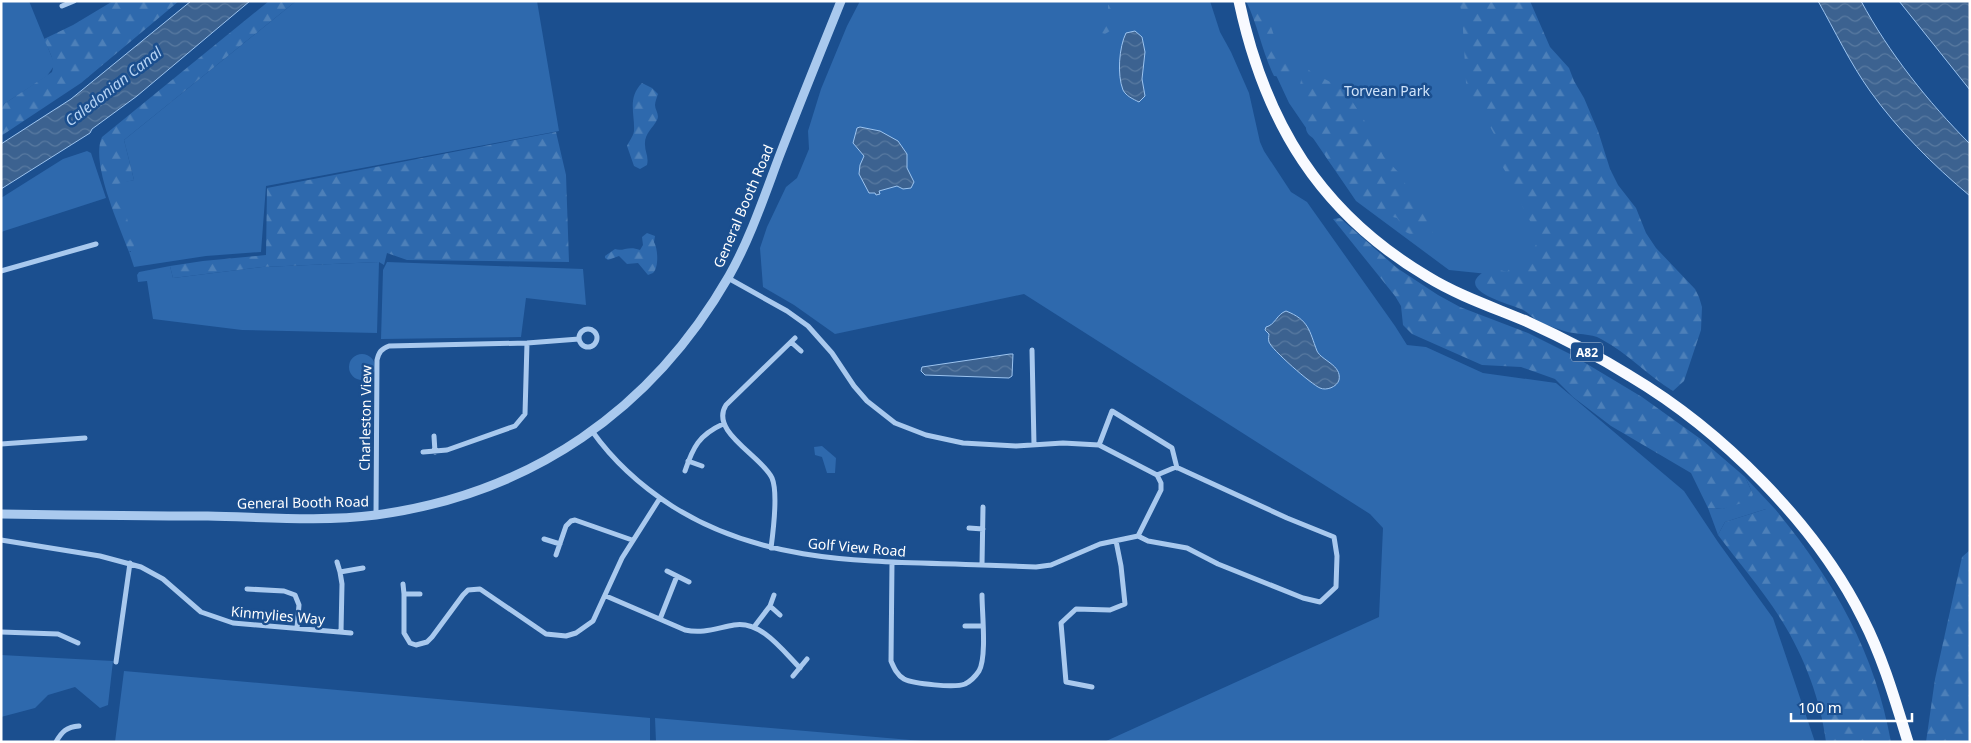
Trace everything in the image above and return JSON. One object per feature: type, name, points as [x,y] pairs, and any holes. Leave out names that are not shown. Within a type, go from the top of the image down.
[{"type":"highway","name":"A82","points":[[1239,1],[1256,69],[1285,133],[1320,184],[1347,217],[1384,248],[1430,278],[1538,327],[1631,376],[1668,401],[1705,430],[1773,493],[1811,536],[1839,576],[1862,617],[1889,680],[1908,742]]},
{"type":"street","points":[[62,6],[74,1]]},
{"type":"street","name":"General Booth Road","points":[[1,514],[322,518],[376,515],[434,504],[473,493],[506,480],[547,459],[592,431],[638,394],[681,349],[706,314],[728,278],[747,238],[841,1]]},
{"type":"street","points":[[1,271],[96,244]]},
{"type":"street","points":[[728,278],[787,311],[808,326],[826,346],[867,401],[895,423],[912,431],[945,440],[1016,446],[1063,443],[1099,445],[1157,475],[1161,483],[1161,490],[1138,536],[1148,540],[1187,548],[1218,564],[1303,598],[1320,602],[1336,587],[1337,556],[1334,537],[1287,518],[1177,468],[1157,475]]},
{"type":"street","name":"Charleston View","points":[[376,515],[377,360],[382,348],[389,346],[527,344],[579,339]]},
{"type":"street","points":[[771,548],[774,491],[771,476],[723,424],[721,418],[722,411],[793,340],[801,351]]},
{"type":"street","points":[[423,452],[447,450],[515,426],[521,421],[526,409],[527,344]]},
{"type":"street","points":[[1032,350],[1034,445]]},
{"type":"street","points":[[1099,445],[1112,411],[1172,448],[1177,468]]},
{"type":"street","points":[[685,471],[697,443],[705,435],[723,424]]},
{"type":"street","name":"Golf View Road","points":[[592,431],[627,471],[660,498],[716,530],[771,548],[838,559],[1036,567],[1051,565],[1100,544],[1138,536]]},
{"type":"street","points":[[434,436],[435,452]]},
{"type":"street","points":[[1,444],[85,438]]},
{"type":"street","points":[[688,461],[702,466]]},
{"type":"street","points":[[403,584],[404,633],[410,643],[416,645],[427,642],[463,595],[468,590],[474,588],[486,592],[546,634],[566,636],[576,633],[586,628],[593,621],[622,558],[660,498]]},
{"type":"street","points":[[982,565],[983,507]]},
{"type":"street","points":[[556,555],[568,522],[575,520],[632,540]]},
{"type":"street","points":[[969,528],[983,529]]},
{"type":"street","points":[[544,539],[560,544]]},
{"type":"street","name":"Kinmylies Way","points":[[1,540],[100,556],[130,563],[152,571],[194,606],[211,617],[233,623],[351,633]]},
{"type":"street","points":[[1092,687],[1066,682],[1060,623],[1076,609],[1110,610],[1125,604],[1116,541]]},
{"type":"street","points":[[337,562],[342,584],[341,632]]},
{"type":"street","points":[[892,562],[891,661],[896,671],[904,679],[914,682],[952,686],[963,684],[973,679],[980,669],[983,656],[982,595]]},
{"type":"street","points":[[116,662],[130,563]]},
{"type":"street","points":[[340,572],[363,568]]},
{"type":"street","points":[[667,571],[689,582]]},
{"type":"street","points":[[660,618],[677,576]]},
{"type":"street","points":[[263,582],[263,590]]},
{"type":"street","points":[[247,589],[284,591],[295,595],[298,604],[297,628]]},
{"type":"street","points":[[404,594],[420,594]]},
{"type":"street","points":[[754,626],[770,606],[774,595]]},
{"type":"street","points":[[606,596],[685,630],[696,632],[744,624],[754,626],[800,668]]},
{"type":"street","points":[[770,606],[780,615]]},
{"type":"street","points":[[965,626],[982,626]]},
{"type":"street","points":[[1,632],[58,634],[78,643]]},
{"type":"street","points":[[793,676],[807,659]]},
{"type":"street","points":[[56,742],[67,727],[79,726]]},
{"type":"green space","points":[[1,1],[29,1],[54,66],[47,76],[1,106]]},
{"type":"green space","points":[[113,1],[179,1],[81,83],[1,136],[1,106],[52,72],[53,63],[44,39],[73,25]]},
{"type":"green space","points":[[269,1],[296,1],[124,140],[134,180],[118,184],[134,245],[133,250],[129,252],[107,194],[103,177],[99,148],[102,137]]},
{"type":"green space","points":[[296,1],[537,1],[559,131],[266,186],[261,252],[206,256],[134,267],[129,252],[131,252],[117,183],[134,180],[124,140]]},
{"type":"green space","points":[[860,1],[1210,1],[1220,32],[1249,93],[1260,142],[1264,151],[1291,192],[1307,202],[1407,345],[1426,347],[1483,373],[1556,383],[1684,491],[1773,618],[1815,742],[1104,742],[1379,617],[1383,528],[1370,514],[1024,294],[835,334],[794,305],[763,287],[760,248],[767,227],[786,187],[797,178],[809,149],[808,131],[821,89],[847,26]]},
{"type":"green space","points":[[1114,1],[1129,1],[1118,14],[1109,15],[1112,24],[1110,31],[1105,34],[1098,32],[1095,27],[1098,19],[1108,11],[1108,5]]},
{"type":"green space","points":[[1246,1],[1264,1],[1271,28],[1279,48],[1297,63],[1294,71],[1296,80],[1291,82],[1284,77],[1274,76]]},
{"type":"green space","name":"Torvean Park","points":[[1251,1],[1464,1],[1544,241],[1517,277],[1449,270],[1356,201],[1289,103],[1268,58]]},
{"type":"green space","points":[[1458,1],[1530,1],[1550,47],[1569,68],[1584,98],[1598,131],[1610,169],[1618,185],[1636,208],[1646,233],[1656,248],[1695,289],[1702,307],[1701,330],[1684,381],[1673,391],[1601,339],[1557,329],[1545,324],[1523,310],[1487,296],[1479,291],[1475,285],[1477,278],[1487,270],[1496,269],[1507,272],[1513,266],[1523,261],[1533,250],[1539,237],[1498,159],[1494,134],[1466,83],[1462,12]]},
{"type":"green space","points":[[1299,65],[1304,65],[1311,72],[1344,89],[1363,118],[1384,157],[1399,173],[1410,192],[1429,216],[1433,232],[1422,235],[1409,234],[1405,232],[1397,218],[1385,215],[1371,208],[1366,202],[1359,201],[1326,157],[1317,140],[1307,133],[1306,124],[1309,104],[1300,85],[1302,76],[1298,72]]},
{"type":"green space","points":[[642,83],[652,88],[658,94],[655,105],[658,118],[647,134],[645,141],[647,165],[640,169],[634,166],[627,146],[634,131],[633,100],[637,89]]},
{"type":"green space","points":[[556,132],[566,175],[569,262],[407,260],[387,253],[384,265],[379,262],[262,267],[173,278],[170,266],[266,255],[267,188]]},
{"type":"green space","points":[[87,151],[91,153],[106,198],[1,232],[1,198],[63,159]]},
{"type":"green space","points":[[1340,218],[1397,268],[1438,295],[1460,307],[1528,333],[1572,355],[1642,397],[1702,440],[1745,477],[1753,494],[1751,500],[1723,509],[1708,508],[1691,473],[1611,426],[1573,397],[1555,379],[1521,367],[1482,365],[1412,334],[1403,325],[1401,306],[1395,296],[1333,219]]},
{"type":"green space","points":[[647,233],[655,236],[657,262],[653,273],[648,275],[638,263],[627,264],[619,256],[608,260],[605,258],[615,249],[632,248],[640,250],[643,245],[642,237]]},
{"type":"green space","points":[[379,262],[377,333],[242,330],[153,319],[147,281],[138,282],[137,275],[139,272],[170,266],[173,278],[262,267]]},
{"type":"green space","points":[[387,262],[583,269],[586,305],[526,298],[521,337],[381,339],[383,270]]},
{"type":"green space","points":[[362,354],[372,357],[375,367],[372,377],[362,380],[352,377],[349,367],[352,357]]},
{"type":"green space","points":[[822,446],[836,458],[835,473],[827,473],[822,457],[815,455],[814,447]]},
{"type":"green space","points":[[1745,477],[1775,509],[1766,509],[1725,522],[1718,535],[1708,508],[1723,509],[1753,494]]},
{"type":"green space","points":[[1766,509],[1775,509],[1796,535],[1833,590],[1849,618],[1863,647],[1874,677],[1884,709],[1891,742],[1826,742],[1816,695],[1790,635],[1767,598],[1718,535],[1725,522]]},
{"type":"green space","points":[[1970,550],[1970,742],[1926,742],[1935,679],[1962,557]]},
{"type":"green space","points":[[1,655],[113,661],[108,705],[100,708],[75,687],[48,695],[35,708],[1,717]]},
{"type":"green space","points":[[124,671],[650,718],[650,742],[115,742]]},
{"type":"green space","points":[[655,718],[934,742],[656,742]]},
{"type":"water","name":"Caledonian Canal","points":[[191,1],[250,1],[137,96],[92,129],[90,133],[1,189],[1,144],[71,99]]},
{"type":"water","points":[[1818,1],[1861,1],[1884,39],[1910,76],[1970,144],[1970,196],[1943,172],[1892,120],[1856,69]]},
{"type":"water","points":[[1899,1],[1970,1],[1970,90]]},
{"type":"water","points":[[1135,31],[1142,37],[1145,52],[1142,79],[1145,96],[1139,102],[1124,92],[1119,69],[1126,33]]},
{"type":"water","points":[[857,128],[880,131],[898,141],[907,154],[907,168],[914,182],[911,188],[903,189],[897,186],[879,191],[880,194],[876,195],[875,193],[869,193],[859,174],[864,156],[853,143]]},
{"type":"water","points":[[1286,311],[1294,314],[1304,322],[1310,331],[1317,351],[1338,371],[1339,380],[1331,388],[1320,388],[1309,381],[1271,346],[1269,334],[1265,330],[1266,327]]},
{"type":"water","points":[[1013,354],[1012,376],[1009,378],[925,375],[921,371],[922,367]]}]
